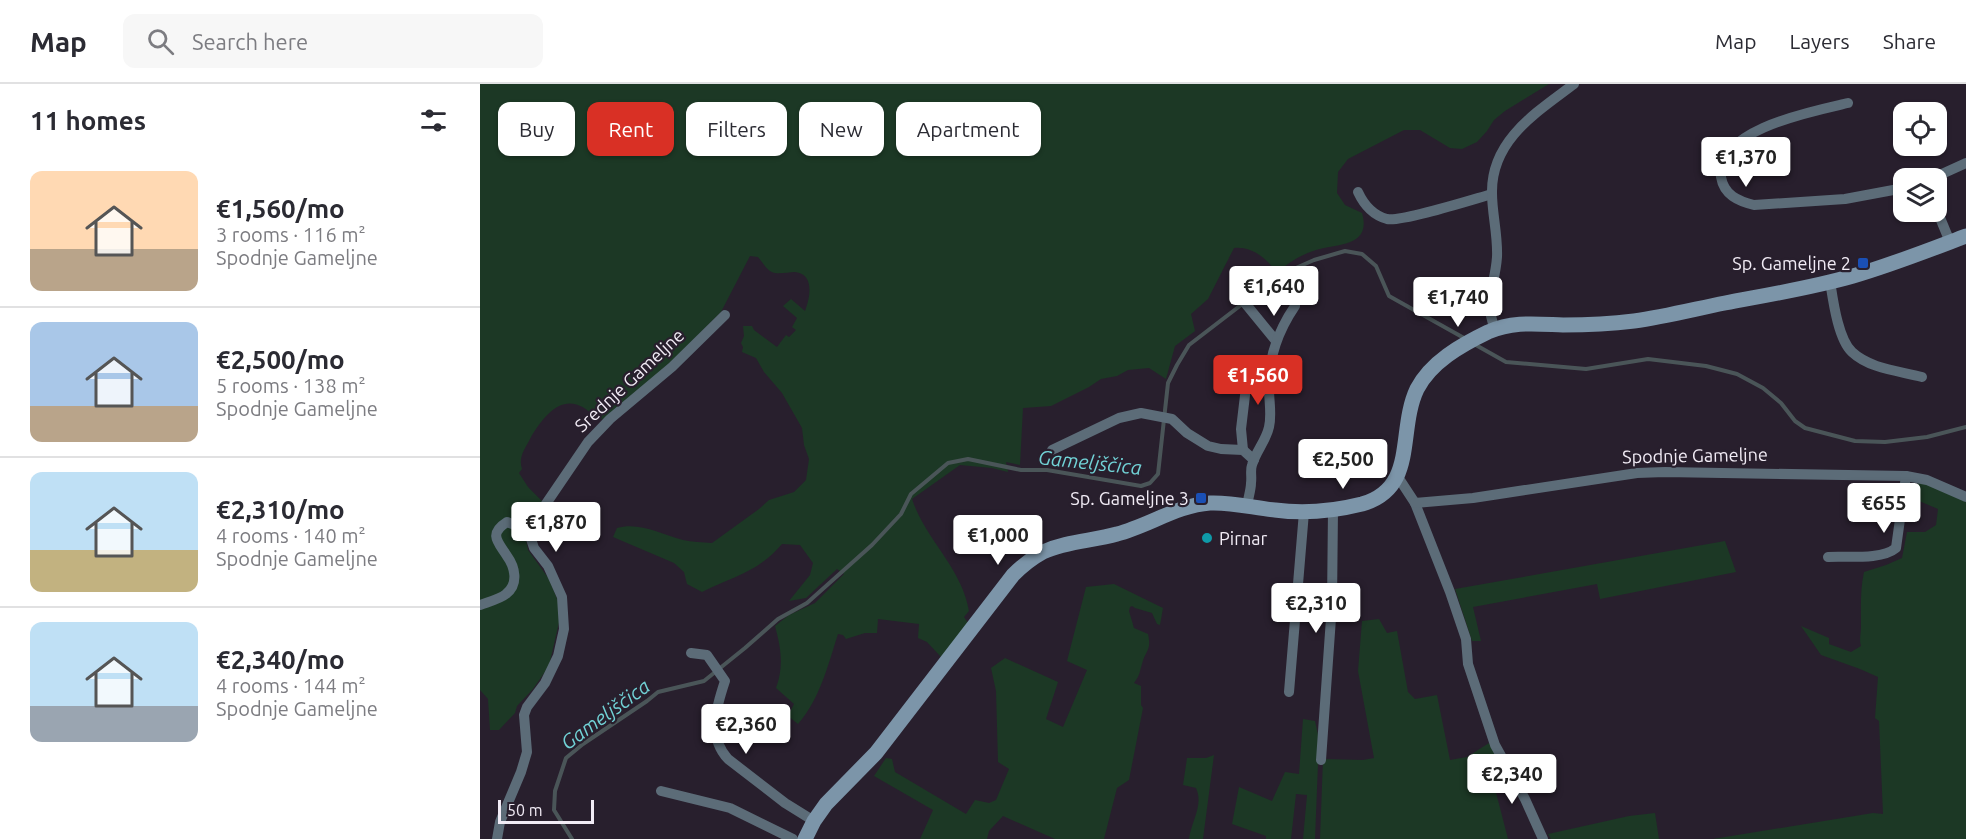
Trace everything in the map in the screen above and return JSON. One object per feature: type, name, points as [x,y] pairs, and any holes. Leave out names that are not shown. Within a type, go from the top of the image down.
[{"type":"street","points":[[1490,332],[1488,300],[1494,286],[1497,260],[1492,194],[1496,166],[1508,141],[1532,116],[1574,84]]},
{"type":"street","points":[[1848,103],[1801,114],[1754,132],[1730,150],[1720,166],[1722,181],[1728,193],[1741,201],[1754,205],[1845,199],[1893,190]]},
{"type":"street","points":[[1947,172],[1966,163]]},
{"type":"street","points":[[1358,192],[1365,207],[1389,219],[1406,218],[1492,194]]},
{"type":"street","points":[[1942,222],[1950,242]]},
{"type":"street","points":[[805,839],[814,821],[838,791],[876,753],[1012,575],[1023,564],[1042,553],[1062,546],[1117,534],[1207,503],[1304,512],[1362,504],[1378,498],[1393,485],[1398,477],[1403,458],[1407,418],[1418,388],[1427,375],[1451,353],[1510,324],[1589,325],[1636,321],[1830,281],[1899,261],[1966,236]]},
{"type":"street","points":[[1830,281],[1834,308],[1844,339],[1851,352],[1874,366],[1923,377]]},
{"type":"street","points":[[1238,295],[1276,341]]},
{"type":"street","points":[[1247,506],[1251,486],[1250,467],[1264,443],[1269,427],[1271,409],[1269,389],[1276,341],[1283,323],[1295,306]]},
{"type":"street","name":"Srednje Gameljne","points":[[530,531],[588,442],[610,419],[672,367],[725,315]]},
{"type":"street","points":[[1243,450],[1241,429],[1249,362]]},
{"type":"street","points":[[1052,450],[1119,418],[1141,413],[1172,419],[1187,433],[1208,446],[1243,450],[1254,460]]},
{"type":"street","name":"Spodnje Gameljne","points":[[1415,503],[1473,498],[1637,473],[1749,472],[1906,476],[1927,480],[1966,497]]},
{"type":"street","points":[[1828,557],[1878,555],[1890,553],[1896,548],[1906,476]]},
{"type":"street","points":[[1398,477],[1415,503],[1466,639],[1468,664],[1492,735],[1543,839]]},
{"type":"street","points":[[1321,760],[1332,604],[1332,509]]},
{"type":"street","points":[[1289,692],[1304,512]]},
{"type":"street","points":[[480,605],[506,594],[514,583],[515,572],[507,556],[498,546],[496,536],[500,526],[507,522],[530,531],[534,548],[548,566],[562,597],[564,629],[558,656],[545,683],[527,707],[524,715],[527,752],[500,822],[497,839]]},
{"type":"street","points":[[987,534],[1012,532],[1027,538],[1042,553]]},
{"type":"street","points":[[692,653],[707,655],[725,681],[715,716],[715,731],[720,751],[784,803],[814,821]]},
{"type":"street","points":[[661,791],[730,808],[793,839]]},
{"type":"green space","points":[[480,84],[1549,84],[1505,111],[1494,120],[1477,142],[1462,149],[1450,148],[1420,130],[1404,130],[1348,159],[1338,172],[1337,193],[1345,205],[1362,213],[1364,224],[1362,233],[1357,238],[1341,245],[1308,253],[1276,272],[1258,254],[1246,249],[1234,248],[1208,299],[1191,314],[1195,331],[1175,346],[1166,379],[1149,368],[1128,370],[1117,376],[1101,379],[1051,406],[1023,408],[1020,465],[1006,462],[1008,472],[960,465],[912,499],[925,527],[959,581],[969,611],[964,617],[968,623],[941,657],[927,642],[918,638],[919,624],[878,619],[877,633],[865,633],[846,639],[843,635],[838,634],[818,693],[798,724],[788,716],[794,704],[776,688],[781,657],[775,626],[789,615],[815,603],[844,574],[837,569],[806,598],[789,601],[810,575],[813,563],[800,545],[782,544],[754,568],[702,592],[687,584],[684,572],[674,563],[613,537],[617,528],[634,526],[683,540],[712,543],[769,500],[794,492],[806,480],[809,459],[802,428],[782,393],[764,372],[756,358],[742,352],[741,343],[744,336],[743,326],[752,326],[777,347],[786,335],[789,337],[796,330],[792,327],[797,318],[783,306],[791,299],[805,311],[809,293],[808,282],[806,277],[795,272],[772,272],[758,257],[750,256],[721,312],[675,358],[607,418],[597,420],[578,405],[560,406],[544,419],[530,439],[523,453],[522,469],[519,473],[528,487],[542,501],[528,518],[526,540],[528,550],[549,579],[558,601],[560,618],[549,666],[533,689],[517,706],[515,713],[499,730],[490,730],[488,699],[480,690]]},
{"type":"green space","points":[[1923,482],[1966,502],[1966,839],[1713,839],[1873,813],[1883,814],[1879,721],[1875,718],[1878,677],[1821,655],[1801,626],[1829,638],[1829,644],[1851,652],[1861,646],[1861,599],[1864,572],[1902,558],[1907,532],[1925,532],[1936,525],[1938,509],[1912,498],[1912,485]]},
{"type":"green space","points":[[1725,541],[1736,572],[1600,599],[1597,584],[1473,607],[1481,641],[1472,641],[1455,589]]},
{"type":"green space","points":[[1114,584],[1163,608],[1160,625],[1157,624],[1152,613],[1130,607],[1134,628],[1148,634],[1149,640],[1148,650],[1134,683],[1141,686],[1143,708],[1129,780],[1117,788],[1104,839],[1055,839],[1003,816],[989,831],[987,839],[920,839],[933,810],[874,776],[886,758],[892,759],[895,772],[966,814],[975,800],[989,803],[996,800],[1009,769],[998,762],[996,691],[991,668],[1005,658],[1058,682],[1046,719],[1063,727],[1087,670],[1067,661],[1086,587]]},
{"type":"green space","points":[[1379,619],[1387,633],[1397,631],[1408,692],[1415,699],[1437,695],[1450,760],[1467,757],[1489,743],[1498,757],[1503,772],[1492,777],[1508,839],[1320,839],[1323,759],[1374,758],[1358,671],[1362,621]]},
{"type":"green space","points":[[1303,719],[1315,721],[1319,739],[1315,839],[1303,839],[1307,795],[1296,794],[1291,839],[1266,839],[1266,836],[1232,824],[1239,787],[1272,801],[1285,772],[1299,774]]},
{"type":"green space","points":[[1214,755],[1203,839],[1189,839],[1199,801],[1196,788],[1183,785],[1187,758],[1206,758]]},
{"type":"green space","points":[[1655,813],[1659,839],[1551,839],[1548,834],[1629,816]]},
{"type":"waterway","name":"Gameljščica","points":[[572,839],[554,810],[555,791],[566,758],[658,692],[704,681],[778,619],[807,603],[872,545],[901,514],[911,494],[948,463],[968,459],[1021,470],[1047,470],[1141,486],[1150,483],[1158,474],[1168,383],[1189,345],[1280,275],[1314,260],[1345,251],[1362,254],[1376,266],[1389,296],[1464,338]]},
{"type":"waterway","name":"Gameljščica","points":[[1474,344],[1506,362],[1586,369],[1648,359],[1706,366],[1737,374],[1763,388],[1781,403],[1795,421],[1805,428],[1855,441],[1885,442],[1927,437],[1966,427]]},
{"type":"place","name":"Sp. Gameljne 2","points":[[1863,263]]},
{"type":"place","name":"Sp. Gameljne 3","points":[[1201,498]]},
{"type":"place","name":"Pirnar","points":[[1207,538]]}]
